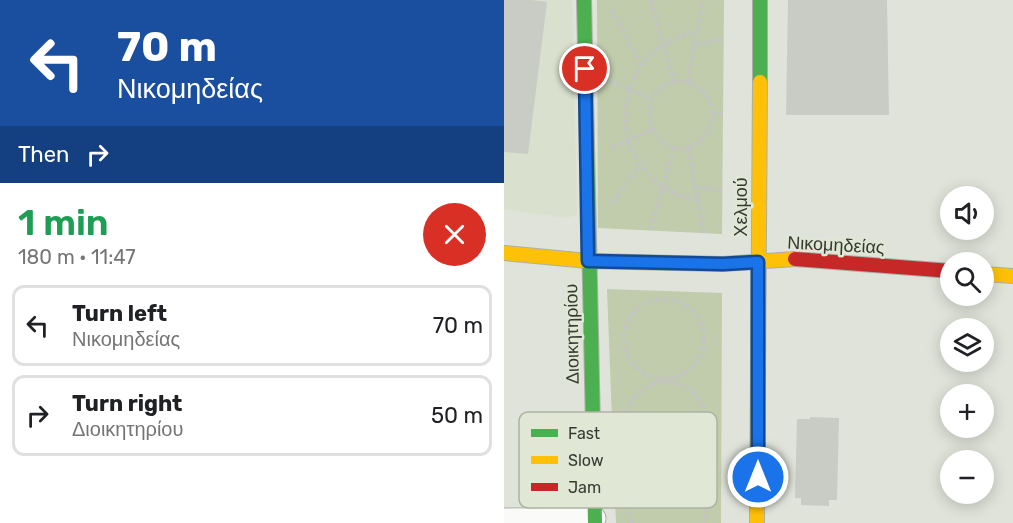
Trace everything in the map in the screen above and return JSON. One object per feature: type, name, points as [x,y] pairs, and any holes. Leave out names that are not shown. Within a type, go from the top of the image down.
[{"type":"street","name":"Διοικητηρίου","points":[[584,0],[592,412]]},
{"type":"street","name":"Χελμού","points":[[757,523],[760,0]]},
{"type":"street","name":"Νικομηδείας","points":[[504,254],[588,261],[723,264],[812,259],[940,270]]},
{"type":"street","points":[[994,275],[1013,276]]},
{"type":"street","points":[[504,519],[595,521]]},
{"type":"path","points":[[606,0],[641,64]]},
{"type":"path","points":[[651,0],[674,81]]},
{"type":"path","points":[[688,82],[703,0]]},
{"type":"path","points":[[697,200],[662,187],[651,178],[640,165],[631,147],[626,119],[630,90],[641,64],[663,44],[680,35],[698,31]]},
{"type":"path","points":[[695,45],[723,39]]},
{"type":"path","points":[[608,80],[652,99]]},
{"type":"path","points":[[674,81],[688,82],[699,87],[707,96],[712,106],[711,124],[706,135],[697,143],[688,147],[674,147],[662,142],[652,130],[648,116],[649,108],[652,99],[661,88],[674,81]]},
{"type":"path","points":[[712,114],[723,114]]},
{"type":"path","points":[[608,149],[652,130]]},
{"type":"path","points":[[650,231],[674,147]]},
{"type":"path","points":[[688,147],[704,233]]},
{"type":"path","points":[[610,207],[640,165]]},
{"type":"path","points":[[695,186],[723,191]]},
{"type":"path","points":[[664,291],[664,299]]},
{"type":"path","points":[[628,412],[632,401],[644,389],[652,385],[666,381],[678,376],[693,367],[702,352],[704,343],[702,325],[698,317],[685,305],[664,299],[651,302],[636,311],[627,326],[625,344],[627,353],[637,368],[652,377],[666,381],[679,384],[694,393],[704,412]]},
{"type":"path","points":[[628,508],[632,523]]},
{"type":"path","points":[[704,523],[707,508]]},
{"type":"shaded area","points":[[504,0],[572,0],[577,215],[565,218],[504,209]]},
{"type":"green space","points":[[597,0],[724,0],[722,234],[598,228]]},
{"type":"green space","points":[[607,289],[722,293],[721,523],[616,523],[615,508],[717,508],[717,412],[612,412]]},
{"type":"building","points":[[504,0],[547,2],[528,154],[504,152]]},
{"type":"building","points":[[788,0],[887,0],[889,115],[786,115]]},
{"type":"building","points":[[810,417],[839,418],[837,500],[829,500],[829,506],[801,505],[801,498],[795,498],[797,419],[810,419]]},
{"type":"traffic: fast","points":[[584,0],[593,412]]},
{"type":"traffic: fast","points":[[760,0],[760,82]]},
{"type":"traffic: fast","points":[[595,508],[595,523]]},
{"type":"traffic: slow","points":[[757,523],[760,82]]},
{"type":"traffic: slow","points":[[504,253],[588,261],[723,264],[795,259]]},
{"type":"traffic: slow","points":[[994,275],[1013,276]]},
{"type":"traffic: jam","points":[[795,259],[940,270]]},
{"type":"route","points":[[585,69],[588,261],[723,264],[758,262],[758,477]]}]
